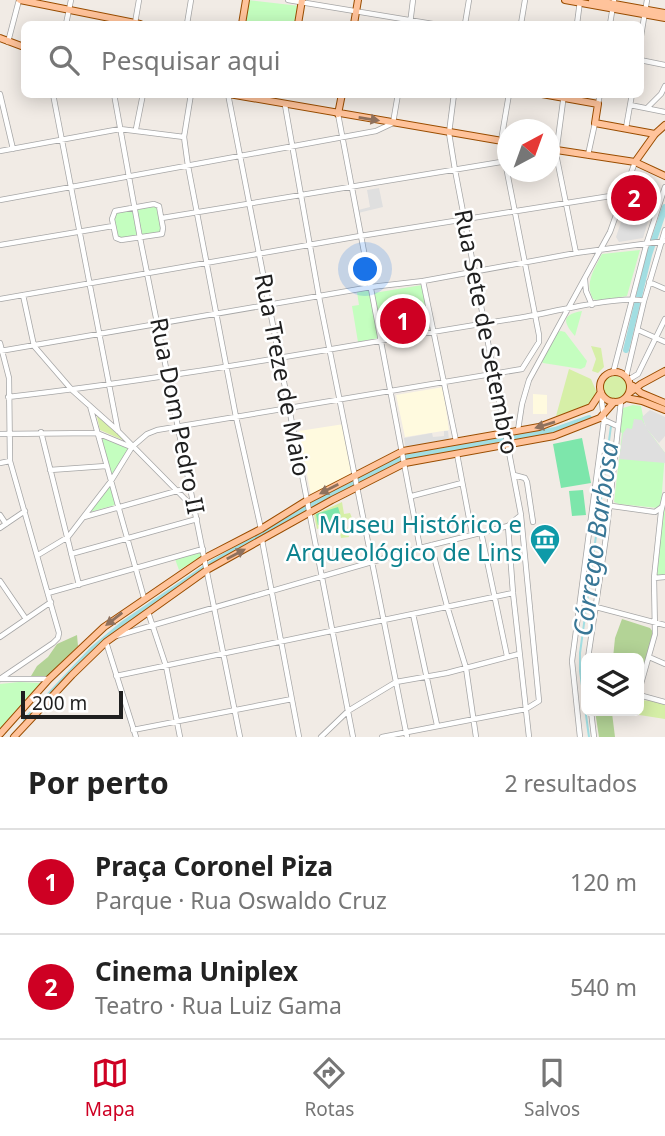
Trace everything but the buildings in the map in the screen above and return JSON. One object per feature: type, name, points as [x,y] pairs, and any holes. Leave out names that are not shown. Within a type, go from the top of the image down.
[{"type":"main road","points":[[19,0],[110,21]]},
{"type":"main road","points":[[242,21],[246,0]]},
{"type":"main road","points":[[354,21],[358,0]]},
{"type":"main road","points":[[565,0],[613,4]]},
{"type":"main road","points":[[592,0],[665,15]]},
{"type":"main road","points":[[299,21],[302,1]]},
{"type":"main road","points":[[0,38],[21,46]]},
{"type":"main road","points":[[249,98],[497,140]]},
{"type":"main road","points":[[285,105],[286,98]]},
{"type":"main road","points":[[338,114],[341,98]]},
{"type":"main road","points":[[572,98],[598,104],[595,123],[655,134]]},
{"type":"main road","points":[[635,162],[665,125]]},
{"type":"main road","points":[[560,152],[635,162],[665,176]]},
{"type":"main road","points":[[629,382],[665,371]]},
{"type":"main road","points":[[14,737],[109,640],[148,611],[207,569],[262,540],[403,453],[539,427],[591,407],[601,392],[602,380],[613,373],[665,403]]},
{"type":"main road","points":[[0,734],[49,679],[104,627],[205,559],[306,502],[405,462],[554,436],[601,418],[622,399],[629,382]]},
{"type":"main road","points":[[601,392],[606,399],[636,399],[665,410]]},
{"type":"main road","points":[[591,407],[601,418]]},
{"type":"street","points":[[8,42],[19,0]]},
{"type":"street","points":[[67,21],[71,0]]},
{"type":"street","points":[[137,21],[139,0]]},
{"type":"street","points":[[188,21],[191,0]]},
{"type":"street","points":[[288,0],[405,21]]},
{"type":"street","points":[[410,21],[413,0]]},
{"type":"street","points":[[466,21],[469,0]]},
{"type":"street","points":[[522,21],[525,0]]},
{"type":"street","points":[[644,21],[647,0]]},
{"type":"street","points":[[577,21],[580,1]]},
{"type":"street","points":[[644,62],[665,65]]},
{"type":"street","points":[[647,108],[665,86]]},
{"type":"street","points":[[0,94],[13,149]]},
{"type":"street","points":[[54,98],[118,431]]},
{"type":"street","name":"Rua Dom Pedro II","points":[[115,98],[140,238],[240,737]]},
{"type":"street","points":[[136,130],[142,98]]},
{"type":"street","points":[[190,98],[184,137],[188,166],[236,417],[261,528]]},
{"type":"street","name":"Rua Treze de Maio","points":[[230,98],[353,737]]},
{"type":"street","points":[[0,200],[384,129],[393,123],[397,98]]},
{"type":"street","name":"Rua Sete de Setembro","points":[[453,98],[449,133],[473,272],[521,515],[540,697],[537,704],[526,709]]},
{"type":"street","points":[[506,119],[509,98]]},
{"type":"street","points":[[559,119],[564,98]]},
{"type":"street","points":[[598,104],[599,98]]},
{"type":"street","points":[[625,128],[631,98]]},
{"type":"street","points":[[285,105],[406,734]]},
{"type":"street","points":[[630,105],[665,112]]},
{"type":"street","points":[[338,114],[420,548]]},
{"type":"street","points":[[588,155],[595,123]]},
{"type":"street","points":[[0,151],[120,129],[184,137]]},
{"type":"street","points":[[518,431],[529,380],[610,232],[635,162]]},
{"type":"street","points":[[162,218],[497,163]]},
{"type":"street","points":[[560,179],[576,253]]},
{"type":"street","points":[[38,555],[68,537],[111,481],[132,447],[147,434],[177,426],[520,371],[540,339],[510,182]]},
{"type":"street","points":[[613,373],[644,250],[665,187]]},
{"type":"street","points":[[0,299],[360,236],[624,194]]},
{"type":"street","points":[[158,205],[162,218],[162,234],[118,240],[112,217],[115,211],[158,205]]},
{"type":"street","points":[[0,246],[113,226]]},
{"type":"street","points":[[629,382],[642,300],[665,230]]},
{"type":"street","points":[[1,351],[371,287],[423,281],[576,253],[662,241]]},
{"type":"street","points":[[635,244],[644,250]]},
{"type":"street","points":[[586,274],[586,291],[592,305]]},
{"type":"street","points":[[423,281],[456,443]]},
{"type":"street","points":[[649,282],[665,289]]},
{"type":"street","points":[[23,295],[34,346],[72,390],[118,431],[195,509]]},
{"type":"street","points":[[8,397],[168,376],[633,298],[642,300]]},
{"type":"street","points":[[629,382],[637,377],[665,319]]},
{"type":"street","points":[[638,330],[665,342]]},
{"type":"street","points":[[0,343],[9,378],[10,461],[51,602],[58,638],[0,679]]},
{"type":"street","points":[[619,351],[632,354]]},
{"type":"street","points":[[580,737],[572,660],[601,418],[601,392]]},
{"type":"street","points":[[589,653],[622,399]]},
{"type":"street","points":[[89,404],[144,598]]},
{"type":"street","points":[[601,418],[617,426]]},
{"type":"street","points":[[0,429],[15,433],[97,433],[132,447]]},
{"type":"street","points":[[0,434],[8,431]]},
{"type":"street","points":[[41,432],[79,585]]},
{"type":"street","points":[[457,454],[472,534]]},
{"type":"street","points":[[0,463],[10,461]]},
{"type":"street","points":[[50,470],[106,466]]},
{"type":"street","points":[[514,475],[527,482],[533,522]]},
{"type":"street","points":[[412,496],[462,483]]},
{"type":"street","points":[[84,517],[191,487]]},
{"type":"street","points":[[644,675],[656,622],[654,578],[665,495]]},
{"type":"street","points":[[612,506],[655,512],[662,506]]},
{"type":"street","points":[[0,528],[26,510]]},
{"type":"street","points":[[0,515],[6,524]]},
{"type":"street","points":[[136,737],[116,676],[109,640],[420,548],[508,526],[521,515]]},
{"type":"street","points":[[71,554],[197,519]]},
{"type":"street","points":[[508,526],[528,737]]},
{"type":"street","points":[[481,532],[507,656]]},
{"type":"street","points":[[262,540],[299,737]]},
{"type":"street","points":[[431,545],[466,668],[476,737]]},
{"type":"street","points":[[48,593],[203,549]]},
{"type":"street","points":[[654,578],[665,577]]},
{"type":"street","points":[[0,581],[26,619]]},
{"type":"street","points":[[116,676],[513,593]]},
{"type":"street","points":[[0,637],[51,602]]},
{"type":"street","points":[[596,607],[665,625]]},
{"type":"street","points":[[148,611],[166,666],[180,737]]},
{"type":"street","points":[[413,614],[437,725]]},
{"type":"street","points":[[321,737],[348,711],[396,682],[519,654]]},
{"type":"street","points":[[649,657],[665,664]]},
{"type":"street","points":[[0,679],[49,679]]},
{"type":"street","points":[[644,695],[665,702]]},
{"type":"street","points":[[133,730],[292,699]]},
{"type":"street","points":[[382,737],[526,709]]},
{"type":"street","points":[[592,716],[594,737]]},
{"type":"shaded area","points":[[379,188],[383,207],[358,213],[358,210],[370,207],[367,190]]},
{"type":"shaded area","points":[[632,207],[647,211],[650,215],[643,238],[619,242],[616,237],[624,213]]},
{"type":"shaded area","points":[[443,387],[449,430],[405,437],[396,395]]},
{"type":"shaded area","points":[[533,394],[547,395],[547,414],[533,414]]},
{"type":"shaded area","points":[[650,410],[665,417],[665,436],[659,443],[646,428],[665,453],[665,463],[619,459],[623,433],[627,428],[632,429],[634,419],[642,420],[646,427],[642,417]]},
{"type":"shaded area","points":[[344,424],[353,474],[311,496],[299,431]]},
{"type":"shaded area","points":[[444,431],[448,431],[449,440],[408,448],[405,445],[404,438],[432,433],[433,437],[444,436]]},
{"type":"green space","points":[[248,0],[300,6],[297,21],[244,21]]},
{"type":"green space","points":[[158,205],[163,232],[118,239],[113,222],[115,211]]},
{"type":"green space","points":[[640,250],[627,296],[598,301],[593,299],[590,281],[602,254]]},
{"type":"green space","points":[[422,285],[430,331],[382,339],[374,293]]},
{"type":"green space","points":[[371,289],[379,338],[358,342],[352,306],[359,305],[357,292]]},
{"type":"green space","points":[[582,311],[575,336],[566,320],[570,315]]},
{"type":"green space","points":[[557,332],[565,332],[587,361],[585,367],[581,369],[541,361]]},
{"type":"green space","points":[[591,346],[601,348],[604,367],[598,373],[592,371],[596,359]]},
{"type":"green space","points":[[569,369],[591,379],[597,393],[587,407],[556,416]]},
{"type":"green space","points":[[615,376],[624,379],[627,388],[624,397],[615,400],[606,397],[603,388],[606,379]]},
{"type":"green space","points":[[641,406],[645,426],[665,453],[661,504],[658,508],[614,502],[623,408]]},
{"type":"green space","points":[[96,412],[125,441],[100,430]]},
{"type":"green space","points":[[102,438],[129,449],[111,477]]},
{"type":"green space","points":[[582,438],[591,483],[561,488],[553,444]]},
{"type":"green space","points":[[110,486],[115,505],[90,512]]},
{"type":"green space","points":[[583,490],[586,515],[572,516],[569,491]]},
{"type":"green space","points":[[342,502],[344,514],[350,513],[352,518],[346,520],[349,537],[341,538],[338,523],[317,529],[314,515]]},
{"type":"green space","points":[[665,504],[665,575],[657,576],[663,511]]},
{"type":"green space","points":[[338,507],[342,520],[318,525],[316,514]]},
{"type":"green space","points":[[199,552],[202,557],[179,570],[175,559]]},
{"type":"green space","points":[[622,619],[650,628],[653,632],[644,665],[644,653],[614,653],[615,638]]},
{"type":"green space","points":[[77,635],[78,646],[47,677],[31,676],[57,644]]},
{"type":"green space","points":[[41,683],[0,733],[0,684]]},
{"type":"green space","points":[[644,700],[665,705],[665,719],[644,716]]},
{"type":"green space","points":[[596,716],[612,716],[615,737],[599,737]]},
{"type":"waterway","points":[[626,350],[649,255],[665,207]]},
{"type":"waterway","points":[[26,720],[93,649],[123,624],[214,562],[398,459],[555,430],[589,418]]},
{"type":"waterway","name":"Córrego Barbosa","points":[[589,737],[580,653],[611,426]]},
{"type":"place","name":"Cinema Uniplex","points":[[634,198]]},
{"type":"place","name":"Praça Coronel Piza","points":[[403,321]]},
{"type":"place","name":"Museu Histórico e Arqueológico de Lins","points":[[545,566]]}]
